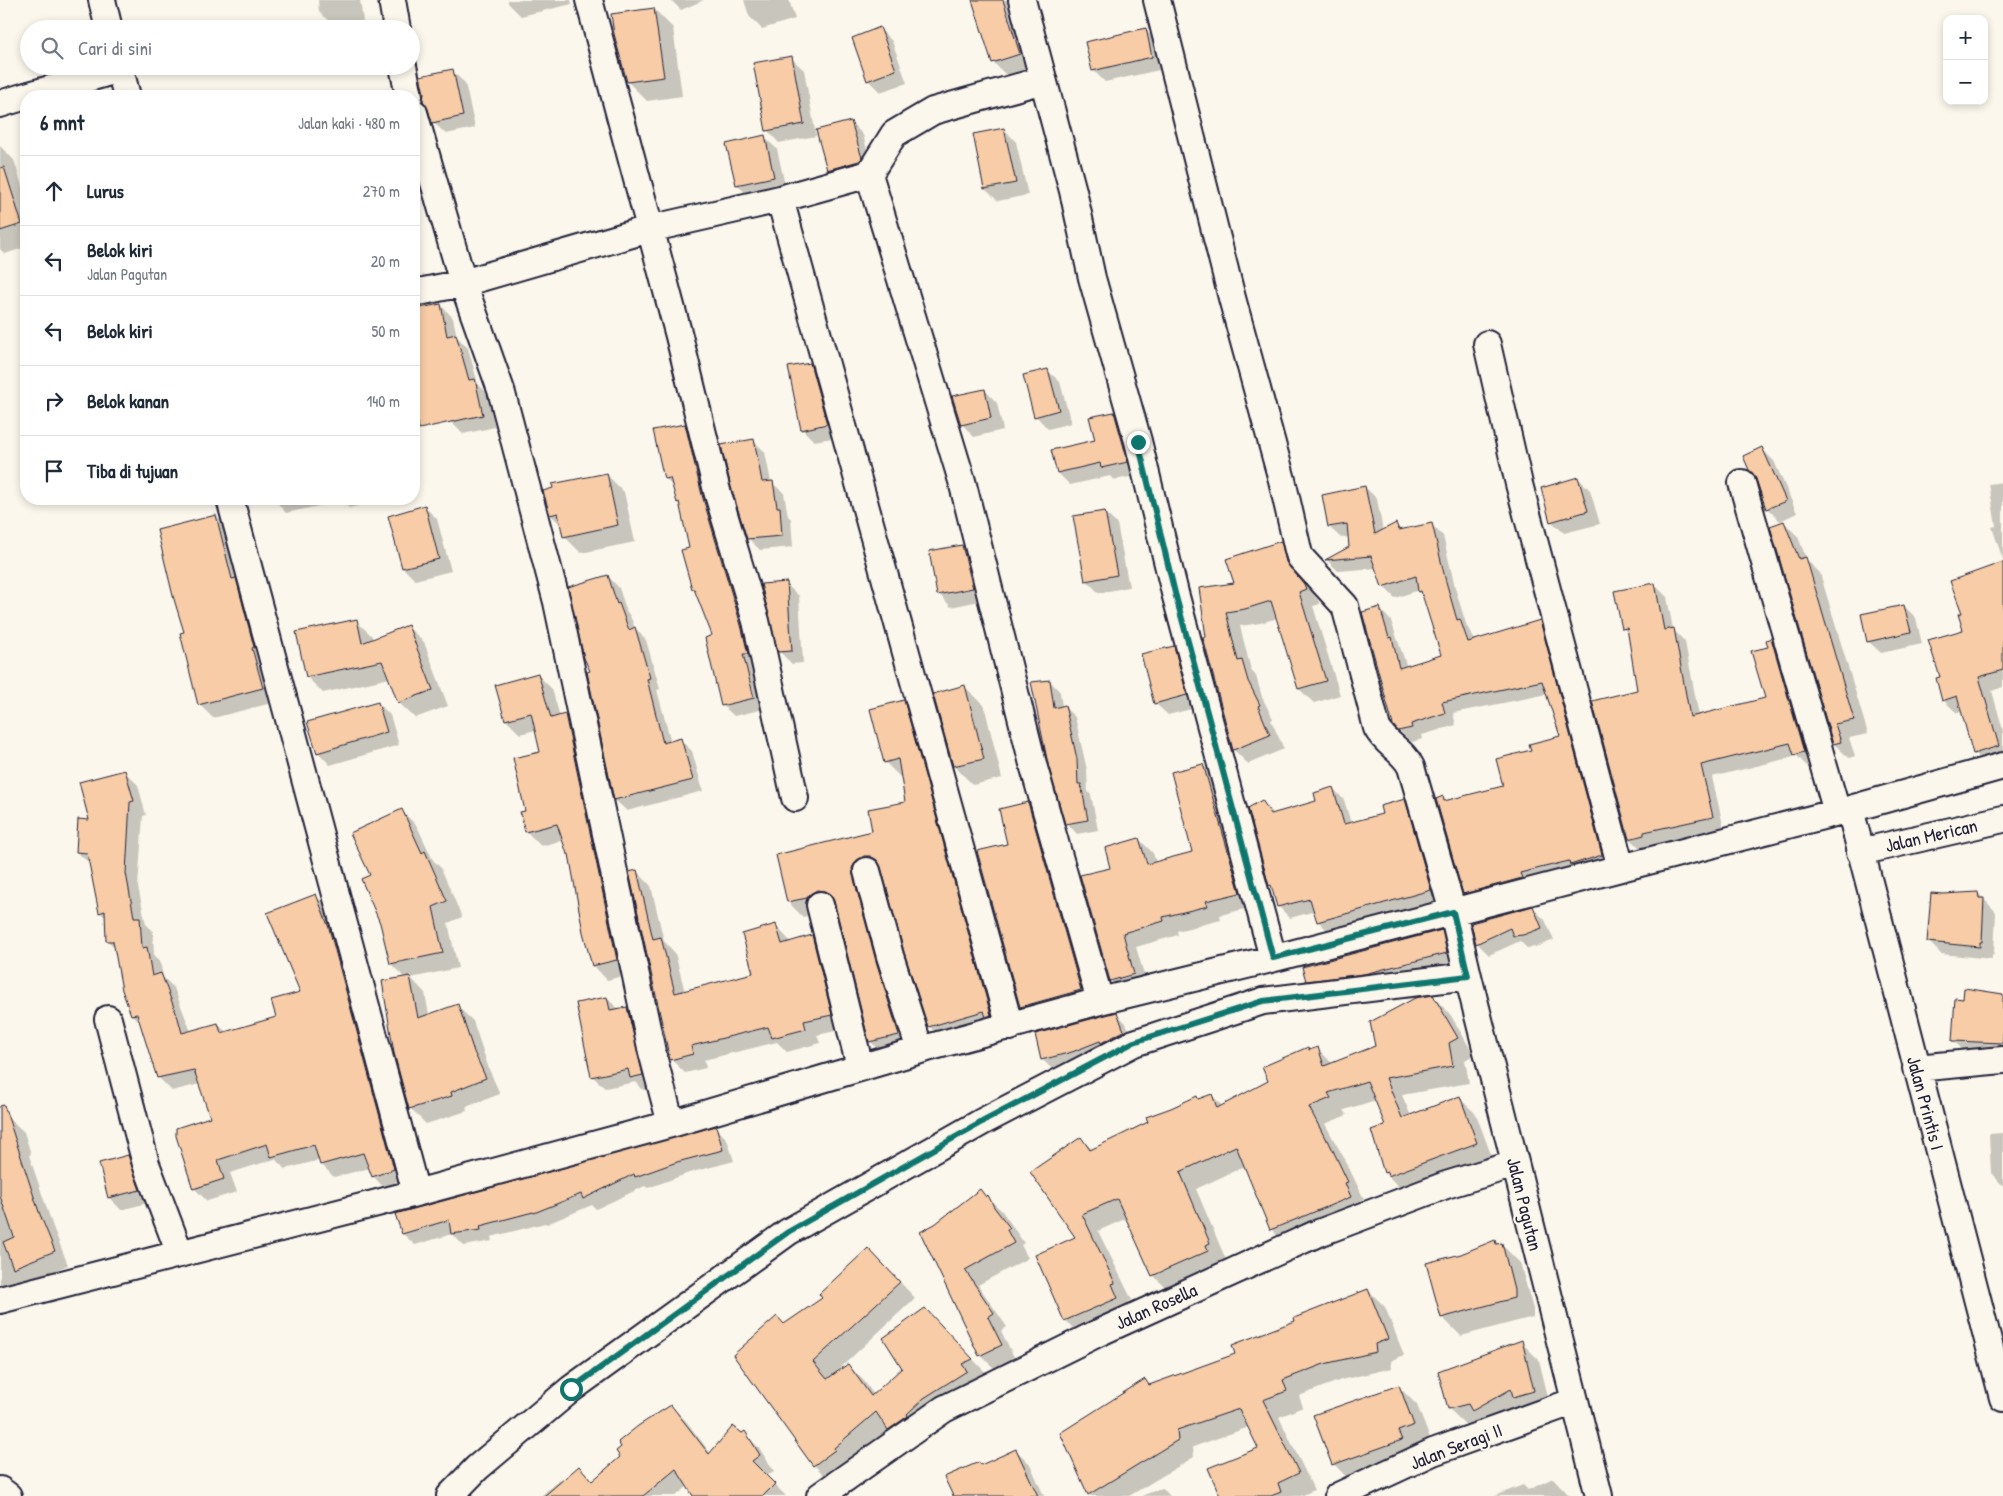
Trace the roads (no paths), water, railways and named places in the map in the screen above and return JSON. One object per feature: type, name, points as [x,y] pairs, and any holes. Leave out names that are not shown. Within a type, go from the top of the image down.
[{"type":"street","points":[[102,0],[108,20]]},
{"type":"street","points":[[392,0],[395,20]]},
{"type":"street","points":[[589,0],[717,490],[756,621],[795,798]]},
{"type":"street","points":[[1022,0],[1073,191],[1092,278],[1138,442],[1184,630],[1273,958]]},
{"type":"street","name":"Jalan Pagutan","points":[[1157,0],[1230,289],[1265,415],[1299,554],[1345,606],[1377,728],[1382,737],[1404,757],[1411,767],[1453,912],[1599,1496]]},
{"type":"street","points":[[46,90],[96,75]]},
{"type":"street","points":[[122,75],[126,90]]},
{"type":"street","points":[[405,75],[408,90]]},
{"type":"street","points":[[420,292],[464,283],[649,229],[780,199],[869,174],[894,134],[933,111],[1043,80]]},
{"type":"street","points":[[0,104],[20,98]]},
{"type":"street","points":[[420,133],[464,283],[500,390],[557,602],[650,1042],[671,1124]]},
{"type":"street","points":[[869,174],[962,481],[1034,768],[1100,1001]]},
{"type":"street","points":[[780,199],[1010,1027]]},
{"type":"street","points":[[1487,344],[1519,484],[1621,868]]},
{"type":"street","name":"Jalan Printis I","points":[[1742,483],[1844,810],[1860,852],[1916,1068],[1992,1315],[2003,1398]]},
{"type":"street","points":[[232,505],[416,1194]]},
{"type":"street","points":[[0,1300],[416,1194],[671,1124],[860,1067],[1100,1001],[1453,912],[1844,810],[2003,766]]},
{"type":"street","name":"Jalan Merican","points":[[1860,852],[2003,820]]},
{"type":"street","points":[[867,872],[890,956],[920,1050]]},
{"type":"street","points":[[820,906],[860,1067]]},
{"type":"street","points":[[450,1496],[477,1468],[571,1389],[788,1232],[982,1122],[1134,1042],[1263,1001],[1468,976]]},
{"type":"street","points":[[108,1019],[146,1164],[180,1254]]},
{"type":"street","points":[[1916,1068],[2003,1060]]},
{"type":"street","name":"Jalan Rosella","points":[[820,1496],[944,1409],[1096,1334],[1316,1234],[1446,1185],[1515,1164]]},
{"type":"street","name":"Jalan Seragi II","points":[[1338,1496],[1433,1452],[1575,1401]]},
{"type":"street","points":[[0,1490],[8,1496]]}]
